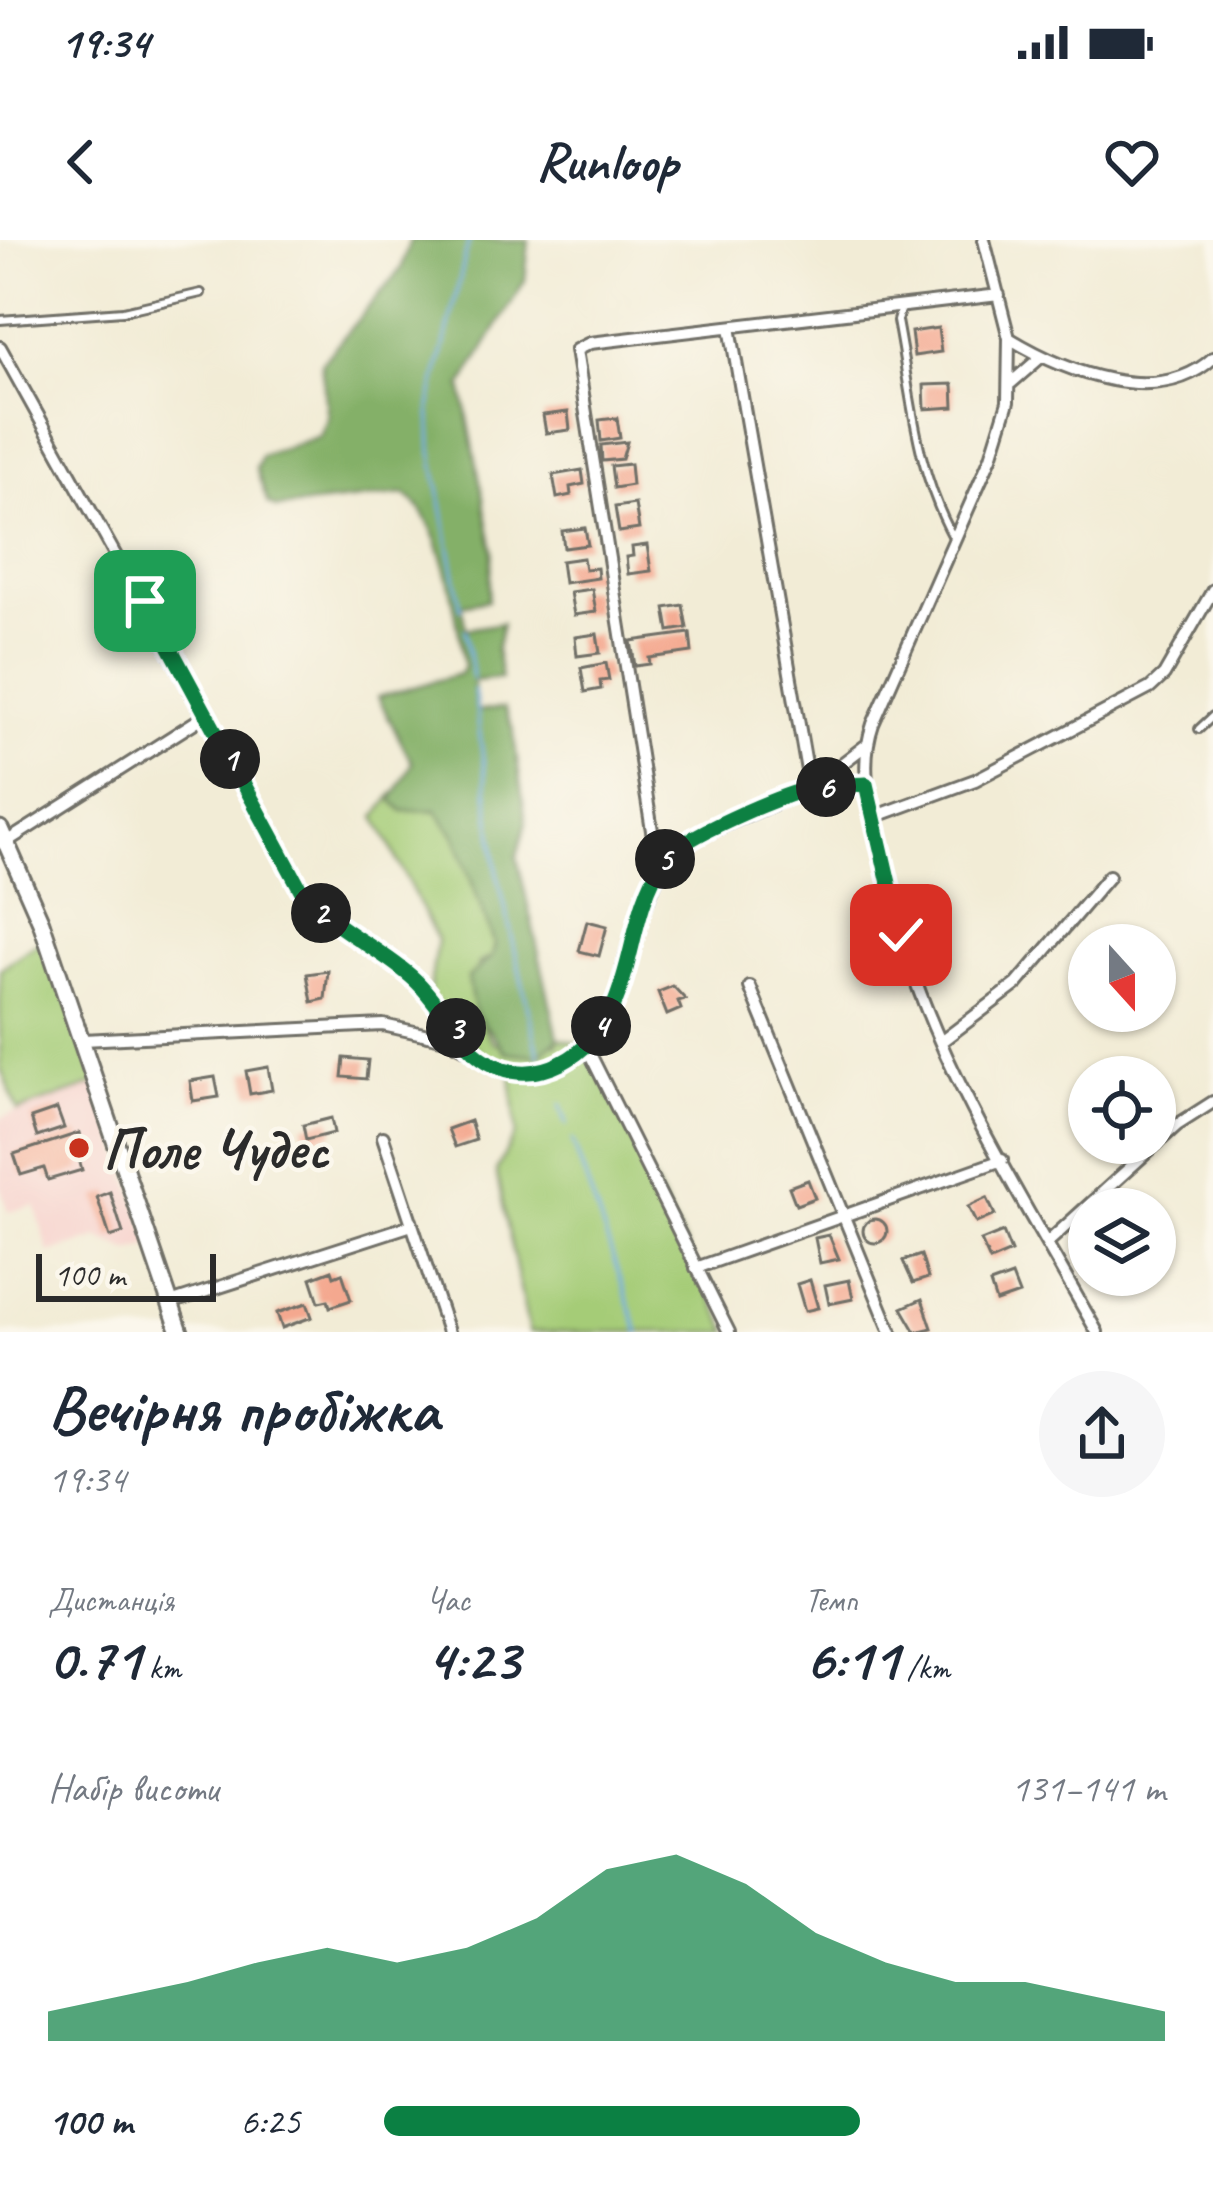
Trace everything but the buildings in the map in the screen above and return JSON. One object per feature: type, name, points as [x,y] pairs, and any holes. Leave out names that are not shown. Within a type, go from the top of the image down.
[{"type":"main road","points":[[2,839],[83,1040],[180,1332]]},
{"type":"street","points":[[984,240],[1009,338],[1010,383],[991,457],[866,746],[866,784],[904,947],[942,1041],[1097,1332]]},
{"type":"street","points":[[665,858],[653,837],[576,350],[590,343],[999,295]]},
{"type":"street","points":[[730,327],[810,788]]},
{"type":"street","points":[[1009,338],[1041,357],[1130,383],[1168,384],[1191,376],[1213,358]]},
{"type":"street","points":[[0,347],[310,902],[416,981],[490,1064],[527,1073],[545,1071],[586,1046],[613,1008],[629,946],[665,858],[692,839],[810,788],[866,746]]},
{"type":"street","points":[[1010,383],[1041,357]]},
{"type":"street","points":[[874,817],[975,780],[1150,688],[1164,675],[1213,590]]},
{"type":"street","points":[[2,839],[206,715]]},
{"type":"street","points":[[810,788],[866,784]]},
{"type":"street","points":[[942,1041],[1017,984],[1108,877]]},
{"type":"street","points":[[750,987],[891,1332]]},
{"type":"street","points":[[83,1040],[382,1025],[428,1033],[475,1052]]},
{"type":"street","points":[[586,1046],[729,1332]]},
{"type":"street","points":[[1047,1243],[1177,1125],[1213,1102]]},
{"type":"street","points":[[382,1138],[448,1332]]},
{"type":"street","points":[[697,1268],[844,1212],[1002,1160]]},
{"type":"street","points":[[170,1303],[412,1225]]},
{"type":"lane","points":[[0,320],[123,311],[201,293]]},
{"type":"lane","points":[[901,307],[897,320],[918,450],[928,493],[954,539]]},
{"type":"lane","points":[[1199,728],[1213,716]]},
{"type":"shaded area","points":[[97,1083],[151,1246],[130,1252],[99,1238],[49,1253],[35,1205],[8,1212],[0,1186],[0,1118]]},
{"type":"green space","points":[[410,240],[529,240],[525,280],[462,386],[493,551],[488,600],[461,605],[466,629],[502,623],[496,650],[501,678],[473,681],[477,711],[504,708],[513,730],[526,823],[517,857],[558,1038],[539,1056],[506,1052],[474,1011],[468,977],[492,957],[495,945],[455,836],[436,810],[403,811],[392,800],[412,763],[378,697],[460,674],[464,667],[447,573],[429,524],[404,494],[277,508],[268,503],[256,469],[261,456],[320,436],[328,417],[321,363],[401,269]]},
{"type":"green space","points":[[393,794],[403,811],[436,810],[455,836],[495,945],[492,957],[479,963],[477,1005],[486,1033],[493,1043],[557,1044],[558,1038],[586,1046],[729,1332],[529,1332],[496,1171],[516,1133],[511,1072],[490,1063],[429,994],[437,940],[376,817]]},
{"type":"green space","points":[[46,937],[97,1083],[18,1111],[0,1067],[0,969]]},
{"type":"waterway","points":[[461,609],[432,451],[430,406],[469,240]]},
{"type":"waterway","points":[[465,630],[473,680]]},
{"type":"waterway","points":[[474,689],[498,876],[539,1056]]},
{"type":"waterway","points":[[560,1104],[567,1125]]},
{"type":"waterway","points":[[572,1140],[639,1332]]},
{"type":"place","name":"Поле Чудес","points":[[79,1148]]},
{"type":"route","points":[[145,601],[301,890],[328,919],[402,968],[490,1064],[511,1072],[545,1071],[586,1046],[613,1008],[629,946],[665,858],[692,839],[810,788],[866,784],[901,935]]}]
